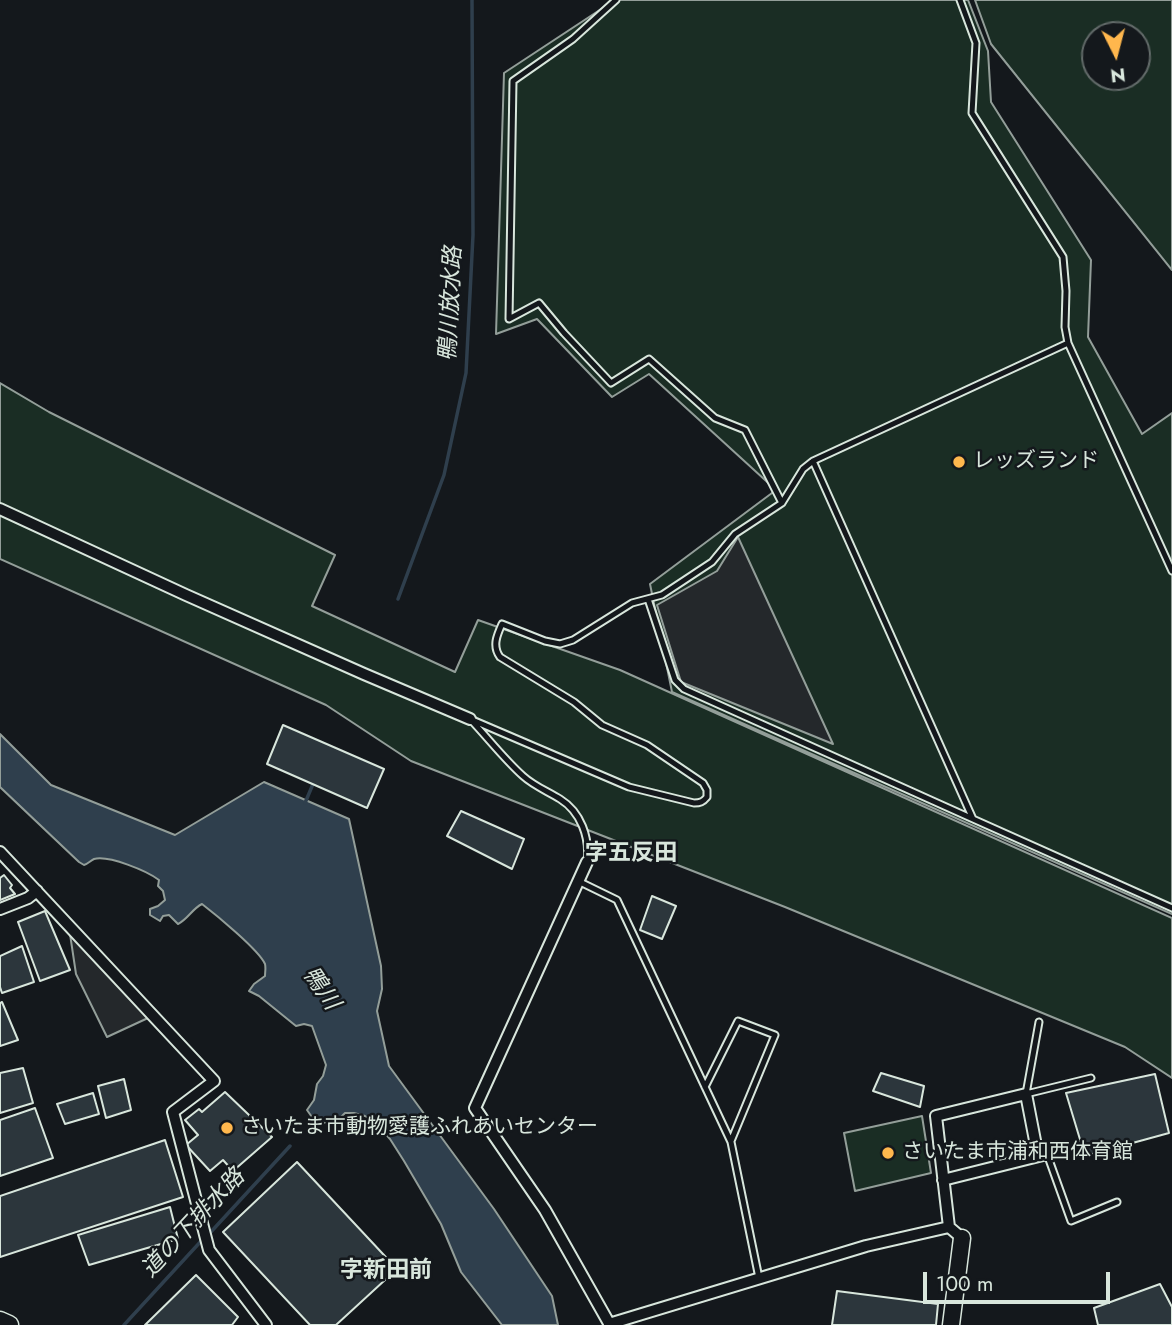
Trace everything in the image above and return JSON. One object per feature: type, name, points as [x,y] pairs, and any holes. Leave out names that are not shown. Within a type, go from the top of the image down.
[{"type":"main road","points":[[0,1321],[9,1325]]},
{"type":"street","points":[[0,509],[186,595],[470,719]]},
{"type":"street","points":[[0,852],[214,1082],[173,1112],[209,1250],[266,1325]]},
{"type":"street","points":[[587,862],[475,1108],[545,1210],[610,1324],[866,1246],[956,1233]]},
{"type":"street","points":[[0,909],[28,898],[37,891]]},
{"type":"street","points":[[943,1180],[1043,1155],[1026,1094],[936,1116],[943,1180],[956,1233],[951,1325]]},
{"type":"lane","points":[[616,0],[573,39],[513,81],[509,319],[539,303],[611,383],[649,359],[715,418],[745,430],[782,503]]},
{"type":"lane","points":[[960,0],[976,43],[972,113],[1063,257],[1068,343],[1172,571]]},
{"type":"lane","points":[[470,719],[629,787],[694,803],[701,802],[708,797],[703,783],[647,745],[601,725],[574,702],[500,657],[496,651],[502,624],[545,641],[560,644],[573,640],[632,603],[663,594],[712,562],[735,534],[782,503],[803,469],[813,461],[1068,343]]},
{"type":"lane","points":[[813,461],[973,819]]},
{"type":"lane","points":[[1163,551],[1172,547]]},
{"type":"lane","points":[[648,599],[675,680],[684,689],[1172,908]]},
{"type":"lane","points":[[470,719],[520,774],[562,800],[576,813],[587,839],[587,862]]},
{"type":"lane","points":[[578,881],[617,900],[731,1142],[759,1279]]},
{"type":"lane","points":[[705,1087],[738,1021],[775,1035],[731,1142]]},
{"type":"lane","points":[[1039,1022],[1026,1094],[1091,1079]]},
{"type":"lane","points":[[1043,1155],[1071,1221],[1116,1202]]},
{"type":"green space","name":"レッズランド","points":[[615,0],[968,0],[988,51],[991,102],[1091,260],[1088,337],[1142,434],[1172,413],[1172,914],[672,692],[650,584],[776,490],[649,374],[612,397],[537,319],[496,334],[504,73]]},
{"type":"green space","points":[[975,0],[1172,0],[1172,270],[991,44]]},
{"type":"green space","points":[[0,383],[49,412],[335,555],[312,606],[455,672],[478,620],[620,670],[1172,918],[1172,1078],[1125,1047],[785,907],[411,761],[326,705],[0,559]]},
{"type":"green space","name":"さいたま市浦和西体育館","points":[[922,1116],[931,1173],[855,1191],[844,1133]]},
{"type":"shaded area","points":[[738,537],[833,744],[681,682],[657,605],[717,571]]},
{"type":"shaded area","points":[[70,934],[148,1018],[107,1037],[76,974]]},
{"type":"water","name":"鴨川","points":[[0,734],[51,785],[175,835],[264,782],[349,819],[381,966],[382,989],[377,1011],[389,1066],[494,1209],[552,1296],[558,1325],[502,1325],[461,1272],[441,1224],[390,1139],[377,1124],[354,1113],[345,1113],[340,1118],[323,1123],[314,1120],[307,1110],[314,1100],[317,1084],[326,1065],[312,1026],[296,1026],[249,991],[265,976],[265,964],[261,958],[236,932],[202,904],[178,924],[169,915],[163,916],[160,921],[150,915],[150,909],[165,900],[163,891],[158,886],[159,880],[146,872],[109,859],[94,859],[84,865],[79,862],[0,787]]},
{"type":"building","points":[[283,725],[384,769],[367,808],[267,764]]},
{"type":"building","points":[[461,811],[524,839],[512,869],[447,836]]},
{"type":"building","points":[[4,875],[15,894],[0,900],[0,878]]},
{"type":"building","points":[[652,896],[676,906],[662,939],[640,930]]},
{"type":"building","points":[[45,911],[70,970],[40,981],[18,922]]},
{"type":"building","points":[[22,946],[34,982],[2,993],[0,956]]},
{"type":"building","points":[[2,1002],[18,1040],[0,1046],[0,1003]]},
{"type":"building","points":[[23,1068],[33,1103],[0,1113],[0,1073]]},
{"type":"building","points":[[881,1073],[924,1086],[920,1107],[873,1091]]},
{"type":"building","points":[[1155,1074],[1169,1133],[1085,1156],[1066,1093]]},
{"type":"building","points":[[124,1079],[131,1110],[106,1118],[98,1086]]},
{"type":"building","name":"さいたま市動物愛護ふれあいセンター","points":[[225,1092],[272,1137],[233,1171],[223,1160],[210,1171],[186,1145],[198,1135],[185,1120],[199,1109],[202,1112]]},
{"type":"building","points":[[93,1093],[99,1114],[65,1124],[57,1104]]},
{"type":"building","points":[[35,1108],[53,1158],[0,1176],[0,1120]]},
{"type":"building","points":[[165,1140],[183,1197],[0,1257],[0,1196]]},
{"type":"building","points":[[297,1162],[397,1269],[336,1325],[310,1325],[223,1232]]},
{"type":"building","points":[[170,1207],[178,1239],[89,1265],[78,1235]]},
{"type":"building","points":[[196,1275],[238,1317],[232,1325],[145,1325]]},
{"type":"building","points":[[1160,1284],[1172,1307],[1172,1325],[1098,1325],[1094,1308]]},
{"type":"building","points":[[837,1291],[938,1304],[936,1325],[832,1325]]},
{"type":"waterway","name":"鴨川放水路","points":[[398,599],[444,475],[466,373],[473,235],[472,0]]},
{"type":"waterway","name":"鴨川放水路","points":[[305,803],[313,784]]},
{"type":"waterway","name":"道の下排水路","points":[[209,1234],[290,1146]]},
{"type":"waterway","name":"道の下排水路","points":[[124,1325],[203,1239]]},
{"type":"place","name":"レッズランド","points":[[959,462]]},
{"type":"place","name":"さいたま市動物愛護ふれあいセンター","points":[[227,1128]]},
{"type":"place","name":"さいたま市浦和西体育館","points":[[888,1153]]},
{"type":"district","name":"字五反田","points":[[631,854]]},
{"type":"district","name":"字新田前","points":[[386,1271]]}]
